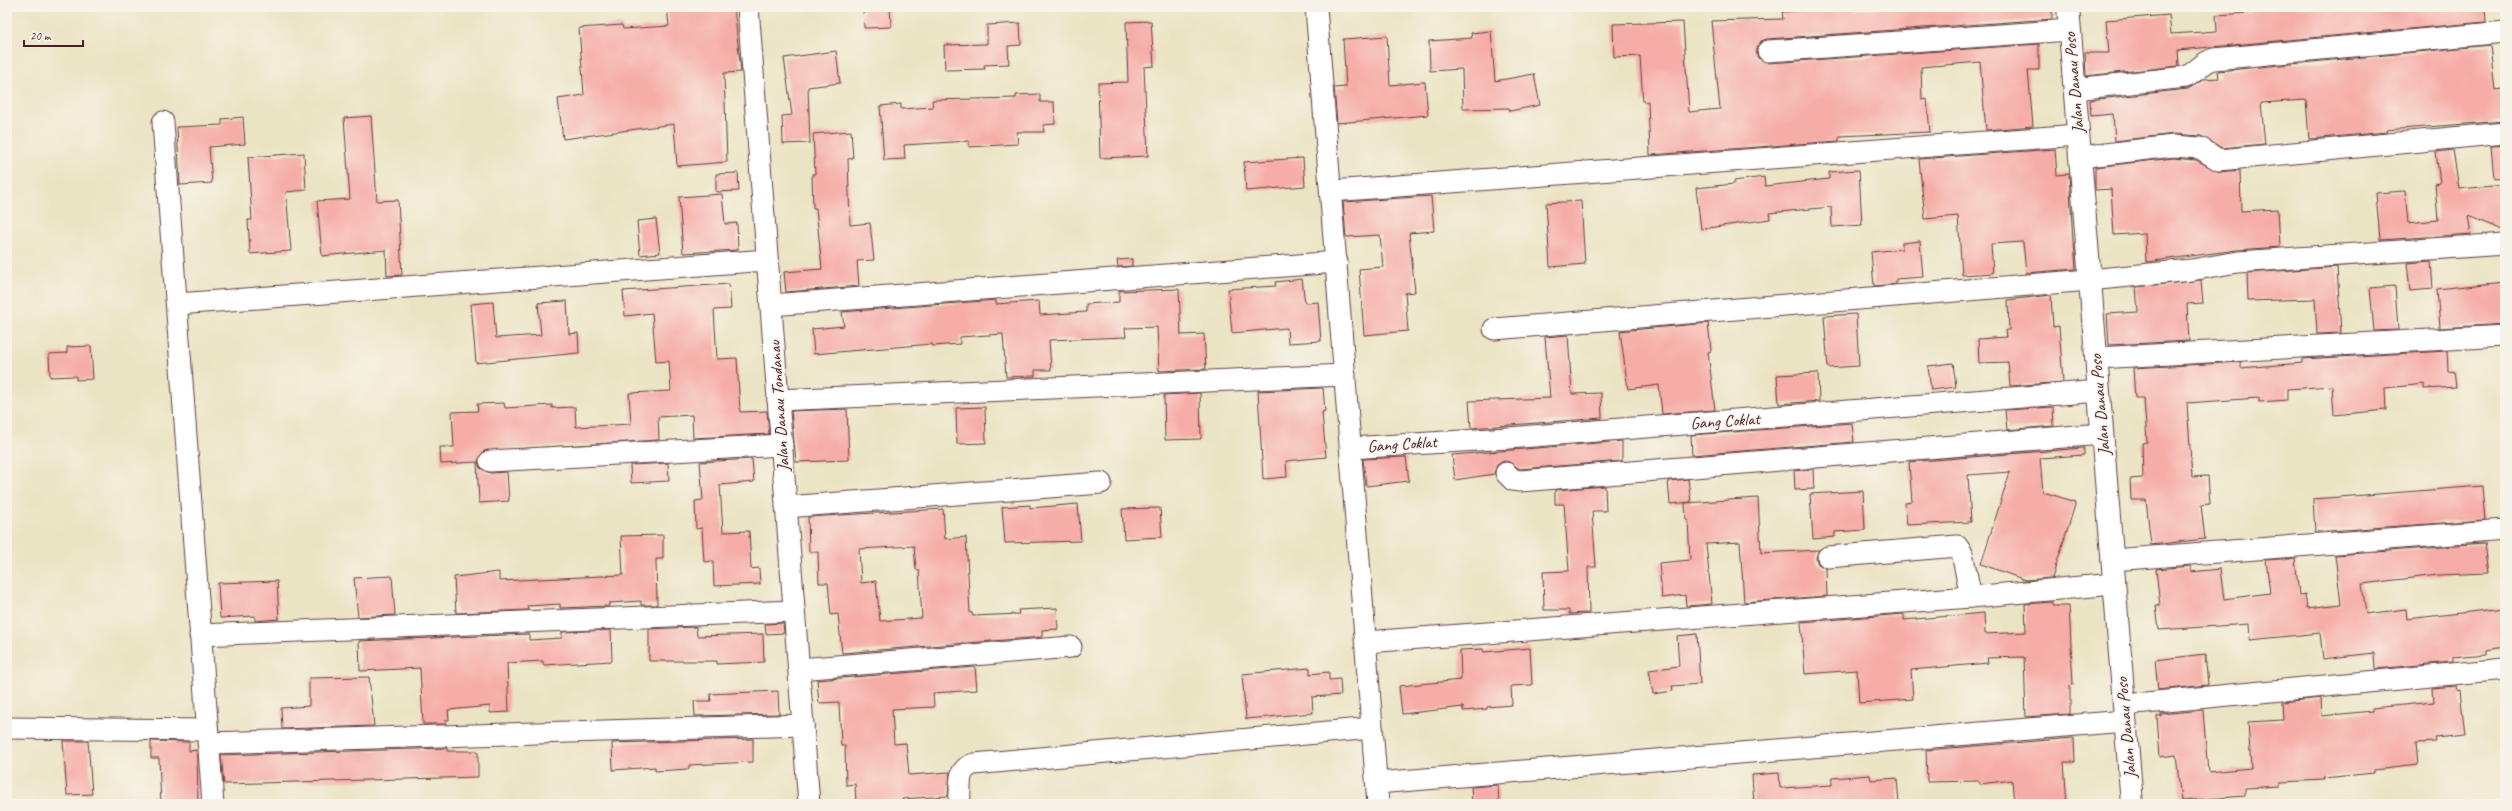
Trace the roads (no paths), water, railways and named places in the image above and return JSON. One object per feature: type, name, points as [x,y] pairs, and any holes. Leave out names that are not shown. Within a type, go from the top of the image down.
[{"type":"street","name":"Jalan Danau Tondanau","points":[[748,7],[809,804]]},
{"type":"street","points":[[1316,7],[1320,81],[1332,191],[1378,804]]},
{"type":"street","name":"Jalan Danau Poso","points":[[2068,7],[2132,804]]},
{"type":"street","points":[[1768,51],[2070,30]]},
{"type":"street","points":[[2074,88],[2186,77],[2196,72],[2204,62],[2214,59],[2505,32]]},
{"type":"street","points":[[163,122],[213,804]]},
{"type":"street","points":[[2080,157],[2173,146],[2200,148],[2219,160],[2505,133]]},
{"type":"street","points":[[1332,191],[2078,135]]},
{"type":"street","points":[[1494,329],[2089,280],[2191,270],[2238,262],[2505,244]]},
{"type":"street","points":[[177,304],[767,260]]},
{"type":"street","points":[[771,305],[1337,262]]},
{"type":"street","points":[[2096,358],[2505,336]]},
{"type":"street","points":[[778,400],[1345,375]]},
{"type":"street","name":"Gang Coklat","points":[[1351,448],[2099,391]]},
{"type":"street","points":[[1506,473],[1513,480],[1520,481],[2102,434]]},
{"type":"street","points":[[490,461],[782,445]]},
{"type":"street","points":[[786,506],[1101,483]]},
{"type":"street","points":[[2112,560],[2505,530]]},
{"type":"street","points":[[1828,557],[1957,546],[1962,553],[1971,597]]},
{"type":"street","points":[[1366,642],[1971,597],[2114,584]]},
{"type":"street","points":[[200,635],[794,611]]},
{"type":"street","points":[[799,669],[1072,647]]},
{"type":"street","points":[[1377,783],[2125,713],[2505,669]]},
{"type":"street","points":[[7,728],[208,736],[803,725]]},
{"type":"street","points":[[959,804],[962,772],[965,766],[974,764],[1372,728]]}]
